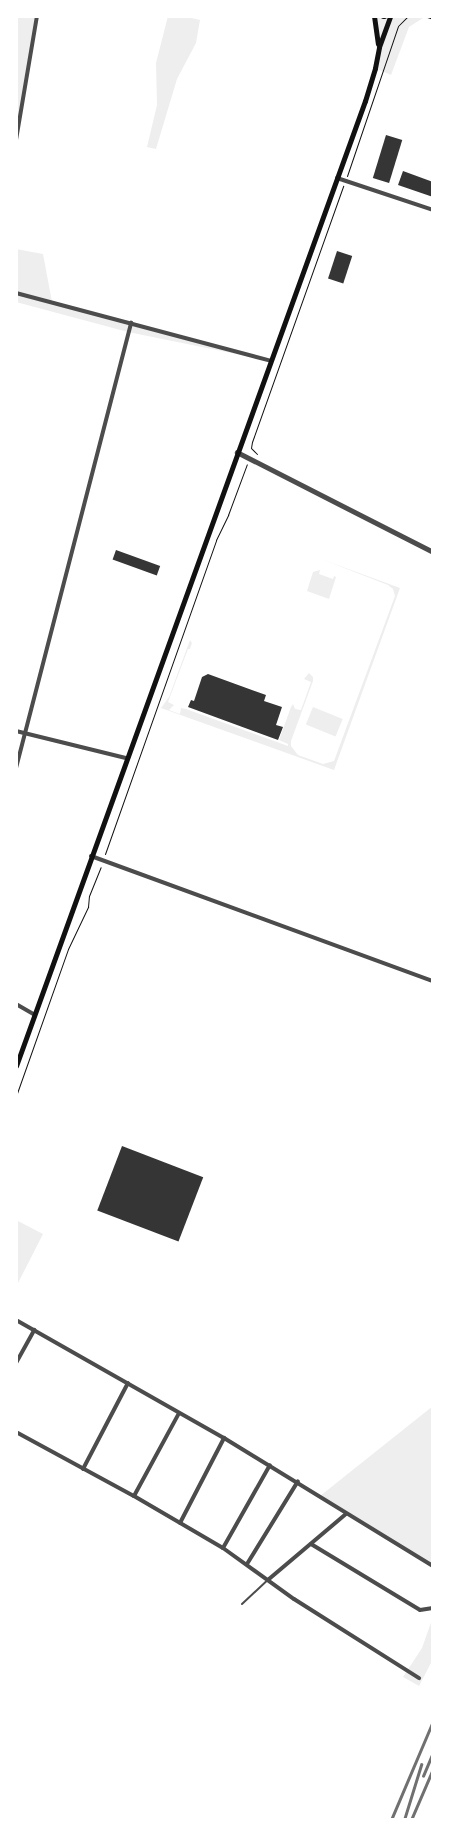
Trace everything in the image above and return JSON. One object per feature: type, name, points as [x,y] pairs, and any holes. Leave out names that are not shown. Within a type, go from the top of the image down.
[{"type":"main road","points":[[374,16],[379,47]]},
{"type":"main road","points":[[16,1066],[337,178],[370,85],[379,47],[390,16]]},
{"type":"street","points":[[16,140],[37,16]]},
{"type":"street","points":[[337,178],[433,210]]},
{"type":"street","points":[[16,293],[271,361]]},
{"type":"street","points":[[16,768],[131,323]]},
{"type":"street","points":[[237,452],[433,552]]},
{"type":"street","points":[[16,731],[126,758]]},
{"type":"street","points":[[91,856],[433,981]]},
{"type":"street","points":[[16,1004],[35,1015]]},
{"type":"street","points":[[16,1320],[298,1481],[346,1514],[433,1566]]},
{"type":"street","points":[[16,1364],[34,1330]]},
{"type":"street","points":[[82,1468],[128,1383]]},
{"type":"street","points":[[134,1496],[179,1413]]},
{"type":"street","points":[[16,1432],[134,1496],[223,1548],[294,1598],[419,1678]]},
{"type":"street","points":[[180,1523],[224,1438]]},
{"type":"street","points":[[223,1548],[270,1465]]},
{"type":"street","points":[[247,1564],[298,1481]]},
{"type":"street","points":[[269,1579],[346,1514]]},
{"type":"street","points":[[312,1544],[420,1610],[433,1608]]},
{"type":"lane","points":[[242,1604],[269,1579]]},
{"type":"path","points":[[257,455],[251,448],[252,442],[346,180],[398,26],[408,16]]},
{"type":"path","points":[[424,16],[433,19]]},
{"type":"path","points":[[16,1096],[68,950],[88,908],[89,896],[216,540],[228,515],[244,467],[247,464],[254,466]]},
{"type":"shaded area","points":[[16,16],[37,16],[16,132]]},
{"type":"shaded area","points":[[168,16],[183,16],[200,20],[196,43],[177,79],[156,149],[147,147],[157,105],[156,63]]},
{"type":"shaded area","points":[[374,16],[426,16],[409,27],[391,75],[375,68],[379,47]]},
{"type":"shaded area","points":[[16,249],[43,254],[52,302],[271,361],[128,332],[16,302]]},
{"type":"shaded area","points":[[321,559],[400,588],[334,770],[161,708],[169,697],[190,640],[192,643],[190,649],[188,649],[168,702],[174,705],[169,710],[180,714],[181,708],[186,709],[288,746],[288,744],[279,740],[293,704],[295,709],[301,710],[311,682],[304,679],[309,673],[313,677],[313,681],[291,741],[291,746],[298,755],[323,764],[334,761],[395,596],[393,589],[388,585]]},
{"type":"shaded area","points":[[320,570],[319,574],[333,579],[334,576],[336,577],[329,599],[307,591],[313,572]]},
{"type":"shaded area","points":[[313,707],[343,719],[336,737],[306,725]]},
{"type":"shaded area","points":[[16,1220],[43,1234],[16,1287]]},
{"type":"shaded area","points":[[433,1406],[433,1566],[320,1496]]},
{"type":"shaded area","points":[[433,1617],[433,1659],[419,1686],[403,1677],[422,1648]]},
{"type":"building","points":[[386,135],[402,140],[389,183],[373,178]]},
{"type":"building","points":[[403,171],[433,182],[433,197],[398,185]]},
{"type":"building","points":[[337,251],[352,256],[343,284],[328,279]]},
{"type":"building","points":[[116,550],[160,566],[157,575],[113,559]]},
{"type":"building","points":[[208,674],[266,695],[264,701],[282,707],[276,725],[283,727],[278,740],[188,707],[191,700],[194,701],[202,677]]},
{"type":"building","points":[[122,1146],[203,1177],[178,1242],[97,1210]]},
{"type":"railway","points":[[391,1820],[433,1721]]},
{"type":"railway","points":[[423,1776],[433,1753]]},
{"type":"railway","points":[[404,1820],[421,1765]]},
{"type":"railway","points":[[411,1820],[433,1769]]}]
